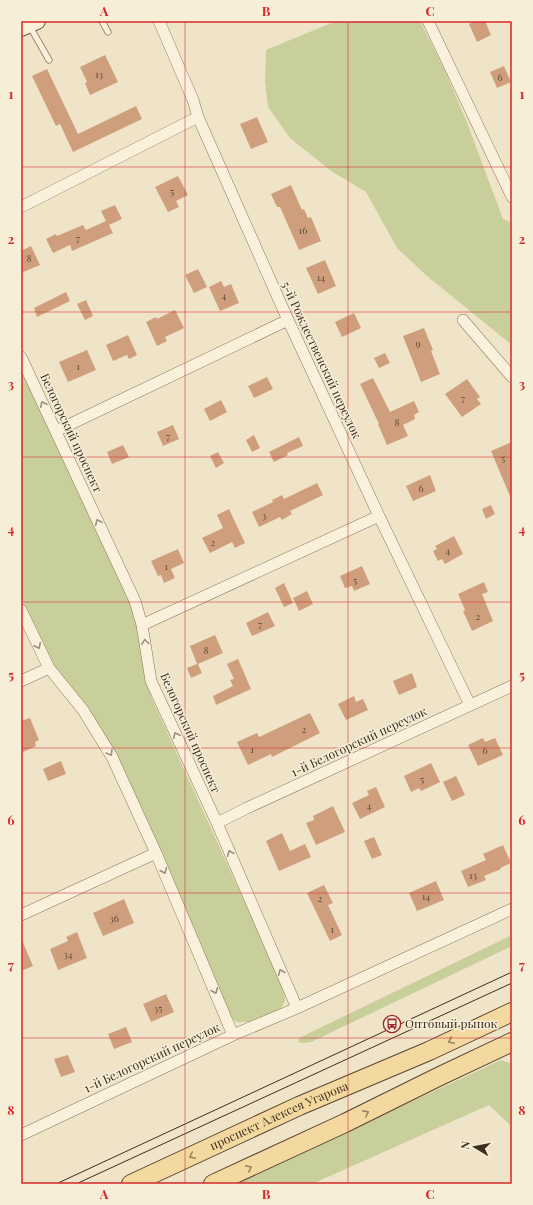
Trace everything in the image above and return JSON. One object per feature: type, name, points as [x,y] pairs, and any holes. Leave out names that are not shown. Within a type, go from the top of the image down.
[{"type":"main road","name":"проспект Алексея Угарова","points":[[131,1184],[299,1106],[429,1051],[512,1012]]},
{"type":"main road","points":[[213,1184],[345,1123],[512,1042]]},
{"type":"main road","points":[[429,1051],[440,1076]]},
{"type":"street","name":"5-й Рождественский переулок","points":[[159,21],[193,100],[198,117],[288,320],[379,516],[470,705]]},
{"type":"street","points":[[428,21],[512,197]]},
{"type":"street","points":[[21,207],[198,117]]},
{"type":"street","points":[[56,431],[288,320]]},
{"type":"street","points":[[463,320],[512,377]]},
{"type":"street","name":"Белогорский проспект","points":[[21,357],[135,601],[142,624],[150,681],[217,823],[296,1008]]},
{"type":"street","points":[[142,624],[379,516]]},
{"type":"street","points":[[21,610],[48,668],[83,710],[112,757],[156,853],[233,1034]]},
{"type":"street","points":[[21,681],[48,668]]},
{"type":"street","name":"1-й Белогорский переулок","points":[[217,823],[512,686]]},
{"type":"street","points":[[21,915],[156,853]]},
{"type":"street","name":"1-й Белогорский переулок","points":[[21,1135],[233,1034],[296,1008],[512,909]]},
{"type":"lane","points":[[102,21],[108,32]]},
{"type":"lane","points":[[29,25],[49,60]]},
{"type":"green space","points":[[336,21],[420,21],[444,69],[466,120],[503,219],[512,223],[512,345],[427,276],[397,248],[366,192],[331,171],[290,138],[268,107],[265,82],[266,50]]},
{"type":"green space","points":[[21,368],[134,609],[141,634],[142,658],[145,676],[152,699],[285,991],[285,1001],[280,1010],[249,1022],[236,1022],[229,1015],[110,745],[51,663],[21,598]]},
{"type":"green space","points":[[512,935],[512,946],[311,1042],[298,1042],[299,1038]]},
{"type":"green space","points":[[501,1060],[512,1064],[512,1127],[489,1105],[312,1184],[233,1184]]},
{"type":"building","points":[[476,21],[485,21],[491,35],[477,42],[469,24]]},
{"type":"building","points":[[105,55],[118,82],[90,95],[85,83],[87,82],[80,67]]},
{"type":"building","points":[[504,66],[511,82],[497,88],[490,72]]},
{"type":"building","points":[[47,69],[78,134],[136,106],[142,119],[73,152],[60,124],[56,126],[32,76]]},
{"type":"building","points":[[257,117],[268,142],[251,149],[240,124]]},
{"type":"building","points":[[178,176],[188,195],[176,201],[179,207],[168,212],[155,187]]},
{"type":"building","points":[[291,185],[302,210],[304,209],[308,218],[311,217],[321,241],[299,250],[280,207],[277,207],[271,194]]},
{"type":"building","points":[[115,205],[122,219],[109,225],[113,233],[72,251],[70,245],[53,253],[46,239],[83,225],[86,230],[106,221],[101,211]]},
{"type":"building","points":[[31,246],[40,265],[21,273],[21,251]]},
{"type":"building","points":[[325,260],[336,286],[318,294],[306,268]]},
{"type":"building","points":[[198,269],[207,287],[194,293],[185,275]]},
{"type":"building","points":[[221,281],[224,287],[231,284],[239,303],[220,311],[209,287]]},
{"type":"building","points":[[66,292],[70,301],[37,317],[34,308]]},
{"type":"building","points":[[86,300],[93,316],[85,320],[77,304]]},
{"type":"building","points":[[175,310],[184,328],[165,337],[167,341],[157,346],[146,322],[156,317],[157,319]]},
{"type":"building","points":[[354,313],[361,328],[342,337],[335,322]]},
{"type":"building","points":[[424,328],[433,350],[431,351],[440,374],[421,382],[403,336]]},
{"type":"building","points":[[128,335],[137,355],[129,359],[127,355],[113,361],[106,345]]},
{"type":"building","points":[[87,350],[96,370],[68,382],[59,362]]},
{"type":"building","points":[[385,353],[390,363],[379,368],[374,358]]},
{"type":"building","points":[[267,377],[273,389],[254,398],[248,386]]},
{"type":"building","points":[[373,378],[390,412],[414,401],[419,412],[414,415],[415,419],[403,425],[408,436],[387,445],[360,384]]},
{"type":"building","points":[[467,379],[480,397],[477,399],[481,404],[462,417],[445,394]]},
{"type":"building","points":[[221,400],[227,412],[210,421],[204,409]]},
{"type":"building","points":[[173,425],[179,439],[163,446],[157,432]]},
{"type":"building","points":[[254,435],[260,448],[252,452],[246,440]]},
{"type":"building","points":[[299,437],[303,446],[287,453],[288,455],[274,462],[269,452]]},
{"type":"building","points":[[512,442],[512,501],[491,451]]},
{"type":"building","points":[[123,445],[129,457],[112,464],[107,452]]},
{"type":"building","points":[[218,452],[224,463],[216,468],[210,456]]},
{"type":"building","points":[[430,475],[436,491],[413,501],[406,486]]},
{"type":"building","points":[[317,483],[323,495],[290,511],[292,514],[282,520],[280,517],[259,527],[252,512],[273,502],[272,500],[282,495],[284,499]]},
{"type":"building","points":[[491,505],[495,514],[486,519],[482,509]]},
{"type":"building","points":[[229,509],[245,543],[235,548],[232,542],[210,553],[202,538],[223,528],[217,515]]},
{"type":"building","points":[[454,536],[463,554],[445,564],[442,559],[438,561],[433,551],[437,549],[435,546]]},
{"type":"building","points":[[178,549],[184,563],[171,569],[175,578],[164,583],[161,575],[158,576],[151,561]]},
{"type":"building","points":[[362,566],[370,584],[354,591],[352,586],[345,588],[340,576]]},
{"type":"building","points":[[484,582],[488,592],[482,594],[493,621],[472,631],[463,611],[465,610],[458,594]]},
{"type":"building","points":[[284,583],[293,603],[284,607],[275,588]]},
{"type":"building","points":[[307,591],[313,604],[299,611],[293,598]]},
{"type":"building","points":[[268,612],[275,626],[252,636],[246,623]]},
{"type":"building","points":[[215,635],[223,653],[198,664],[202,673],[191,678],[187,668],[197,664],[190,646]]},
{"type":"building","points":[[238,659],[251,689],[216,705],[213,696],[233,686],[230,680],[234,679],[227,664]]},
{"type":"building","points":[[412,673],[417,687],[399,695],[393,681]]},
{"type":"building","points":[[354,696],[356,702],[363,699],[368,710],[346,720],[338,704]]},
{"type":"building","points":[[310,713],[320,733],[272,757],[271,754],[248,765],[237,742],[257,733],[259,737]]},
{"type":"building","points":[[30,718],[39,740],[35,742],[36,746],[21,753],[21,721]]},
{"type":"building","points":[[483,738],[485,742],[495,738],[503,755],[478,766],[468,745]]},
{"type":"building","points":[[61,761],[66,774],[48,781],[43,769]]},
{"type":"building","points":[[431,763],[440,782],[421,791],[419,788],[411,792],[404,776]]},
{"type":"building","points":[[456,776],[465,795],[452,801],[443,782]]},
{"type":"building","points":[[376,787],[385,807],[360,819],[352,803],[369,795],[367,791]]},
{"type":"building","points":[[333,806],[345,832],[316,845],[306,823],[314,820],[313,816]]},
{"type":"building","points":[[282,833],[290,851],[305,844],[311,857],[279,871],[266,841]]},
{"type":"building","points":[[374,837],[382,855],[372,859],[364,841]]},
{"type":"building","points":[[503,845],[511,863],[484,876],[486,880],[468,887],[461,871],[486,860],[483,854]]},
{"type":"building","points":[[436,881],[444,900],[417,911],[409,893]]},
{"type":"building","points":[[324,885],[333,903],[328,905],[342,935],[330,941],[307,893]]},
{"type":"building","points":[[124,899],[134,923],[103,936],[93,913]]},
{"type":"building","points":[[77,932],[87,958],[58,970],[50,949],[68,941],[66,937]]},
{"type":"building","points":[[21,938],[33,966],[21,971]]},
{"type":"building","points":[[166,994],[174,1012],[151,1022],[143,1004]]},
{"type":"building","points":[[126,1027],[132,1042],[114,1049],[108,1034]]},
{"type":"building","points":[[68,1055],[75,1072],[61,1077],[54,1059]]},
{"type":"tram line","points":[[56,1184],[512,972]]},
{"type":"tram line","points":[[76,1184],[512,983]]},
{"type":"place","name":"Оптовый рынок","points":[[392,1024]]}]
